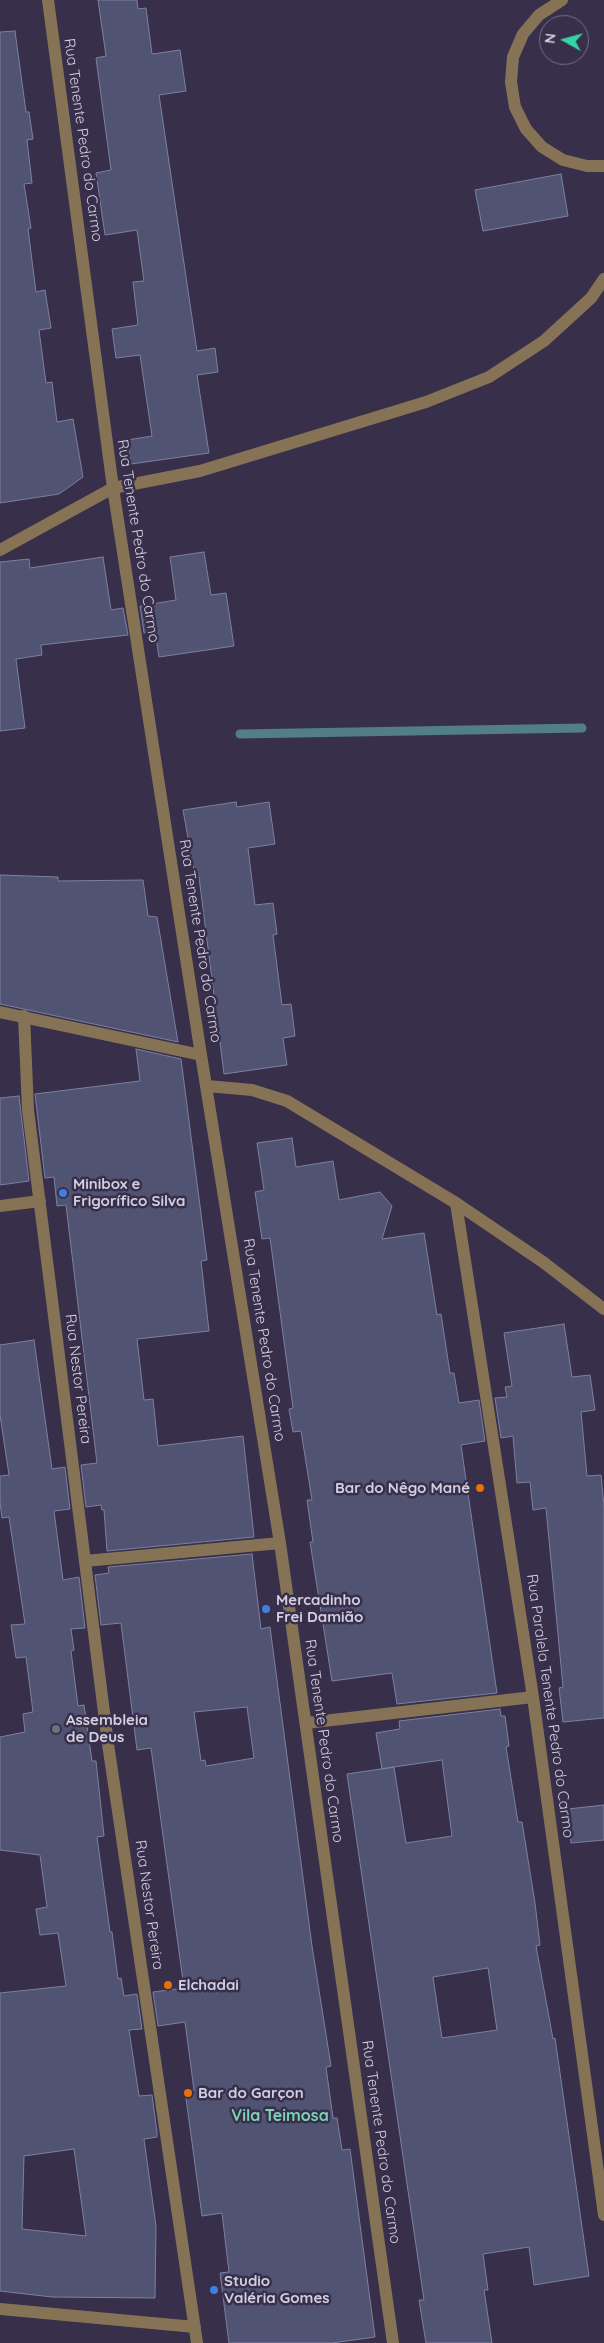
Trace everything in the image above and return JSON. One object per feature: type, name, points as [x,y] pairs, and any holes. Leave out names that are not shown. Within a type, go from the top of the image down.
[{"type":"street","name":"Rua Tenente Pedro do Carmo","points":[[48,0],[113,488],[201,1055],[280,1544],[393,2343]]},
{"type":"street","points":[[562,0],[539,15],[523,34],[513,58],[511,82],[515,107],[526,129],[542,147],[564,160],[587,166],[604,166]]},
{"type":"street","points":[[0,550],[113,488],[200,471],[426,402],[489,377],[544,341],[590,298],[604,279]]},
{"type":"street","points":[[0,1012],[201,1055]]},
{"type":"street","name":"Rua Nestor Pereira","points":[[24,1016],[28,1110],[108,1744],[197,2343]]},
{"type":"street","points":[[207,1086],[252,1090],[287,1101],[456,1203],[543,1262],[604,1309]]},
{"type":"street","points":[[0,1206],[40,1201]]},
{"type":"street","name":"Rua Paralela Tenente Pedro do Carmo","points":[[456,1203],[533,1697],[604,2214]]},
{"type":"street","points":[[85,1561],[280,1544]]},
{"type":"street","points":[[306,1723],[533,1697]]},
{"type":"street","points":[[0,2309],[195,2327]]},
{"type":"building","points":[[98,0],[137,0],[138,9],[146,8],[152,54],[180,50],[186,91],[159,95],[197,351],[215,348],[218,372],[197,375],[209,453],[131,464],[127,440],[152,436],[140,355],[116,358],[112,329],[138,325],[133,282],[144,281],[137,230],[105,235],[96,173],[111,170],[96,58],[106,56]]},
{"type":"building","points":[[15,31],[26,112],[29,112],[33,139],[27,140],[32,183],[24,184],[31,228],[28,229],[36,292],[45,290],[51,328],[39,330],[46,383],[52,382],[57,422],[73,419],[83,477],[59,494],[0,503],[0,32]]},
{"type":"building","points":[[561,174],[568,216],[483,231],[475,190]]},
{"type":"building","points":[[204,552],[211,595],[226,593],[234,646],[159,657],[155,631],[144,633],[140,606],[176,600],[170,557]]},
{"type":"building","points":[[103,557],[111,610],[123,608],[128,635],[41,645],[42,655],[16,659],[25,728],[0,731],[0,562],[29,559],[30,568]]},
{"type":"building","points":[[236,802],[237,807],[269,802],[275,844],[248,848],[255,905],[273,903],[277,934],[273,935],[282,1005],[291,1004],[295,1036],[283,1038],[287,1065],[224,1074],[199,877],[195,877],[183,810]]},
{"type":"building","points":[[0,875],[58,877],[58,881],[143,880],[148,916],[157,917],[178,1042],[0,1004]]},
{"type":"building","points":[[136,1049],[181,1059],[207,1260],[201,1261],[209,1331],[137,1339],[144,1400],[153,1399],[158,1446],[243,1436],[254,1537],[107,1551],[104,1510],[102,1510],[101,1505],[86,1507],[81,1465],[97,1463],[66,1205],[57,1206],[54,1177],[45,1178],[35,1094],[140,1081]]},
{"type":"building","points":[[19,1096],[29,1181],[0,1185],[0,1098]]},
{"type":"building","points":[[292,1138],[296,1167],[333,1161],[339,1200],[380,1192],[392,1206],[382,1239],[424,1233],[437,1315],[441,1314],[450,1373],[454,1373],[459,1403],[479,1400],[485,1441],[461,1445],[497,1693],[397,1704],[392,1673],[332,1681],[310,1542],[313,1542],[307,1500],[312,1500],[301,1431],[293,1432],[289,1409],[293,1408],[270,1238],[262,1239],[255,1192],[264,1190],[257,1143]]},
{"type":"building","points":[[564,1324],[572,1377],[590,1375],[595,1410],[581,1412],[587,1476],[601,1475],[604,1506],[604,1718],[563,1722],[559,1688],[563,1687],[546,1508],[533,1510],[530,1482],[517,1483],[513,1436],[501,1438],[495,1398],[507,1397],[505,1387],[512,1386],[504,1333]]},
{"type":"building","points":[[34,1340],[52,1469],[65,1467],[70,1509],[54,1511],[63,1580],[79,1577],[85,1628],[71,1629],[74,1650],[71,1651],[78,1706],[84,1705],[92,1761],[96,1761],[104,1836],[97,1837],[118,1979],[121,1978],[124,1996],[137,1994],[142,2029],[129,2030],[139,2096],[152,2095],[157,2132],[157,2137],[144,2139],[156,2226],[155,2298],[52,2297],[0,2291],[0,1993],[66,1986],[58,1933],[40,1935],[36,1909],[47,1907],[40,1855],[0,1850],[0,1737],[25,1732],[23,1714],[33,1712],[26,1657],[16,1658],[11,1625],[25,1624],[9,1517],[2,1518],[0,1502],[0,1476],[9,1475],[0,1415],[0,1345]],"holes":[[[74,2149],[86,2236],[22,2229],[24,2156]]]},
{"type":"building","points":[[252,1554],[261,1629],[270,1627],[312,1946],[331,2066],[326,2067],[333,2118],[337,2118],[342,2150],[350,2149],[375,2337],[332,2343],[229,2343],[220,2273],[229,2272],[222,2213],[202,2216],[185,2091],[194,2090],[185,2022],[158,2026],[153,1992],[184,1988],[151,1748],[137,1750],[121,1623],[101,1625],[95,1575],[109,1573],[108,1567]],"holes":[[[247,1707],[254,1758],[206,1766],[205,1760],[201,1761],[194,1712]]]},
{"type":"building","points":[[500,1709],[501,1716],[505,1716],[509,1746],[506,1747],[518,1822],[522,1822],[535,1903],[540,1945],[536,1946],[553,2039],[555,2038],[589,2276],[534,2285],[529,2247],[483,2254],[488,2290],[484,2290],[492,2343],[426,2343],[419,2300],[424,2300],[347,1774],[382,1769],[376,1733],[400,1729],[399,1721]],"holes":[[[442,1760],[452,1836],[406,1843],[394,1767]],[[488,1968],[497,2030],[442,2038],[433,1977]]]},
{"type":"building","points":[[604,1805],[604,1840],[571,1843],[568,1809]]},
{"type":"waterway","points":[[240,734],[582,728]]},
{"type":"place","name":"Minibox e Frigorífico Silva","points":[[63,1193]]},
{"type":"place","name":"Bar do Nêgo Mané","points":[[480,1488]]},
{"type":"place","name":"Mercadinho Frei Damião","points":[[266,1609]]},
{"type":"place","name":"Assembleia de Deus","points":[[56,1729]]},
{"type":"place","name":"Elchadai","points":[[168,1985]]},
{"type":"place","name":"Bar do Garçon","points":[[188,2093]]},
{"type":"place","name":"Studio Valéria Gomes","points":[[214,2290]]},
{"type":"district","name":"Vila Teimosa","points":[[280,2116]]}]
